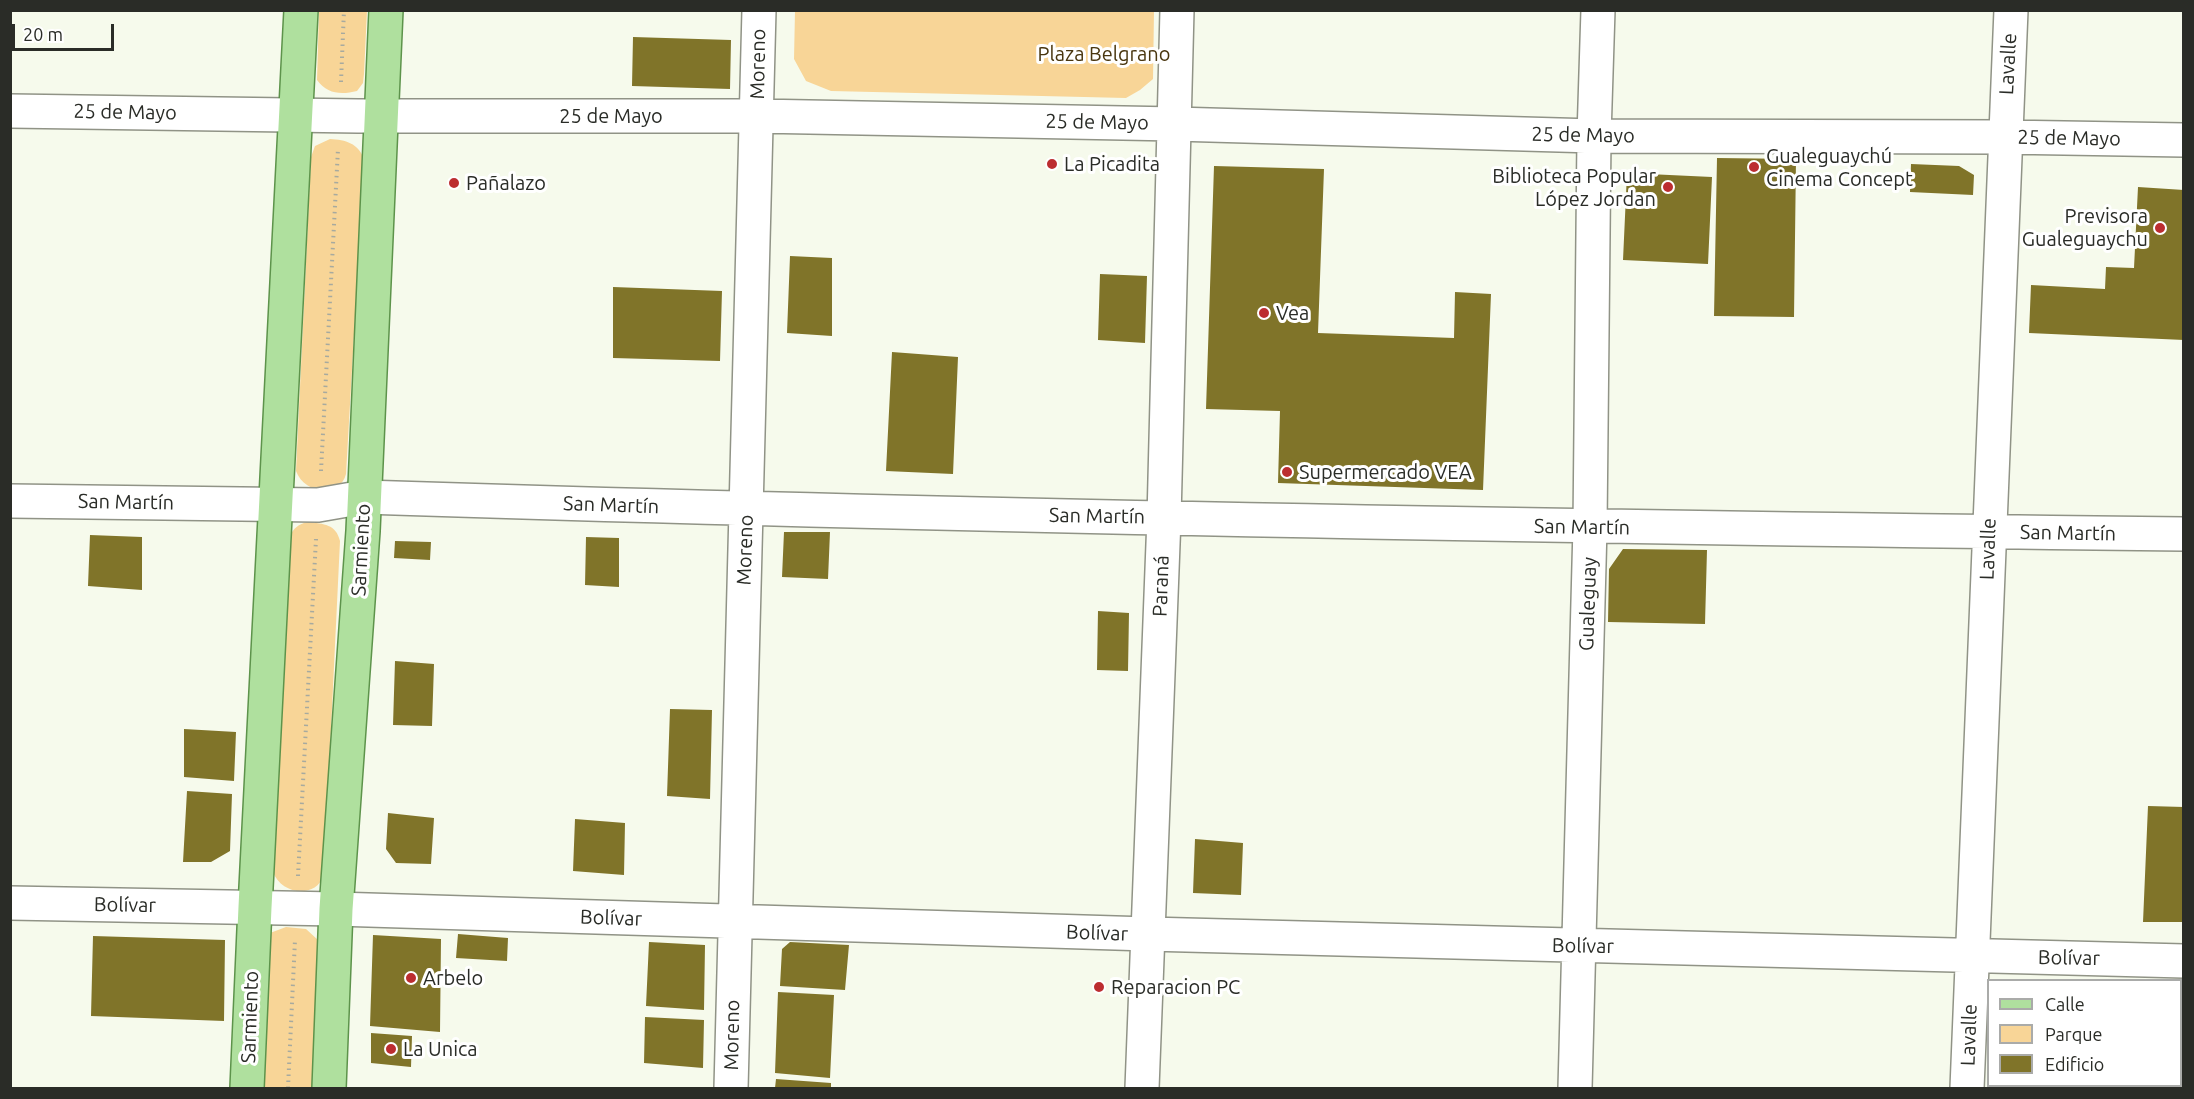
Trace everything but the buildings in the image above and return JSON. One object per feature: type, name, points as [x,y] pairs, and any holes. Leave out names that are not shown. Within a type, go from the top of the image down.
[{"type":"main road","name":"Sarmiento","points":[[247,1089],[302,10]]},
{"type":"main road","name":"Sarmiento","points":[[329,1089],[336,909],[364,497],[386,10]]},
{"type":"street","name":"Moreno","points":[[731,1089],[759,10]]},
{"type":"street","name":"Paraná","points":[[1142,1089],[1164,518],[1177,10]]},
{"type":"street","name":"Gualeguay","points":[[1575,1089],[1590,527],[1594,136],[1598,10]]},
{"type":"street","name":"Lavalle","points":[[1967,1089],[2004,137],[2011,10]]},
{"type":"street","name":"25 de Mayo","points":[[10,111],[381,116],[757,116],[1175,124],[1594,136],[2184,140]]},
{"type":"street","name":"San Martín","points":[[10,501],[318,506],[364,497],[746,510],[1590,527],[2184,534]]},
{"type":"street","name":"Bolívar","points":[[10,903],[336,909],[1148,934],[2184,961]]},
{"type":"path","points":[[340,93],[344,10]]},
{"type":"path","points":[[320,479],[339,140]]},
{"type":"path","points":[[298,879],[316,535]]},
{"type":"path","points":[[288,1089],[295,938]]},
{"type":"green space","points":[[319,11],[367,11],[363,83],[357,91],[345,93],[330,91],[317,80]]},
{"type":"green space","name":"Plaza Belgrano","points":[[795,11],[1154,11],[1153,79],[1126,98],[831,91],[806,81],[794,59]]},
{"type":"green space","points":[[330,139],[351,143],[364,159],[346,474],[337,487],[322,490],[306,485],[296,471],[311,157],[315,146]]},
{"type":"green space","points":[[308,522],[324,524],[332,528],[336,531],[340,541],[324,875],[320,883],[313,888],[298,891],[283,885],[273,872],[289,537],[297,527]]},
{"type":"green space","points":[[286,927],[306,929],[318,940],[313,1088],[261,1088],[266,942],[270,933]]},
{"type":"place","name":"La Picadita","points":[[1052,164]]},
{"type":"place","name":"Gualeguaychú Cinema Concept","points":[[1754,167]]},
{"type":"place","name":"Pañalazo","points":[[454,183]]},
{"type":"place","name":"Biblioteca Popular López Jordan","points":[[1668,187]]},
{"type":"place","name":"Previsora Gualeguaychu","points":[[2160,228]]},
{"type":"place","name":"Vea","points":[[1264,313]]},
{"type":"place","name":"Supermercado VEA","points":[[1287,472]]},
{"type":"place","name":"Arbelo","points":[[411,978]]},
{"type":"place","name":"Reparacion PC","points":[[1099,987]]},
{"type":"place","name":"La Unica","points":[[391,1049]]}]
